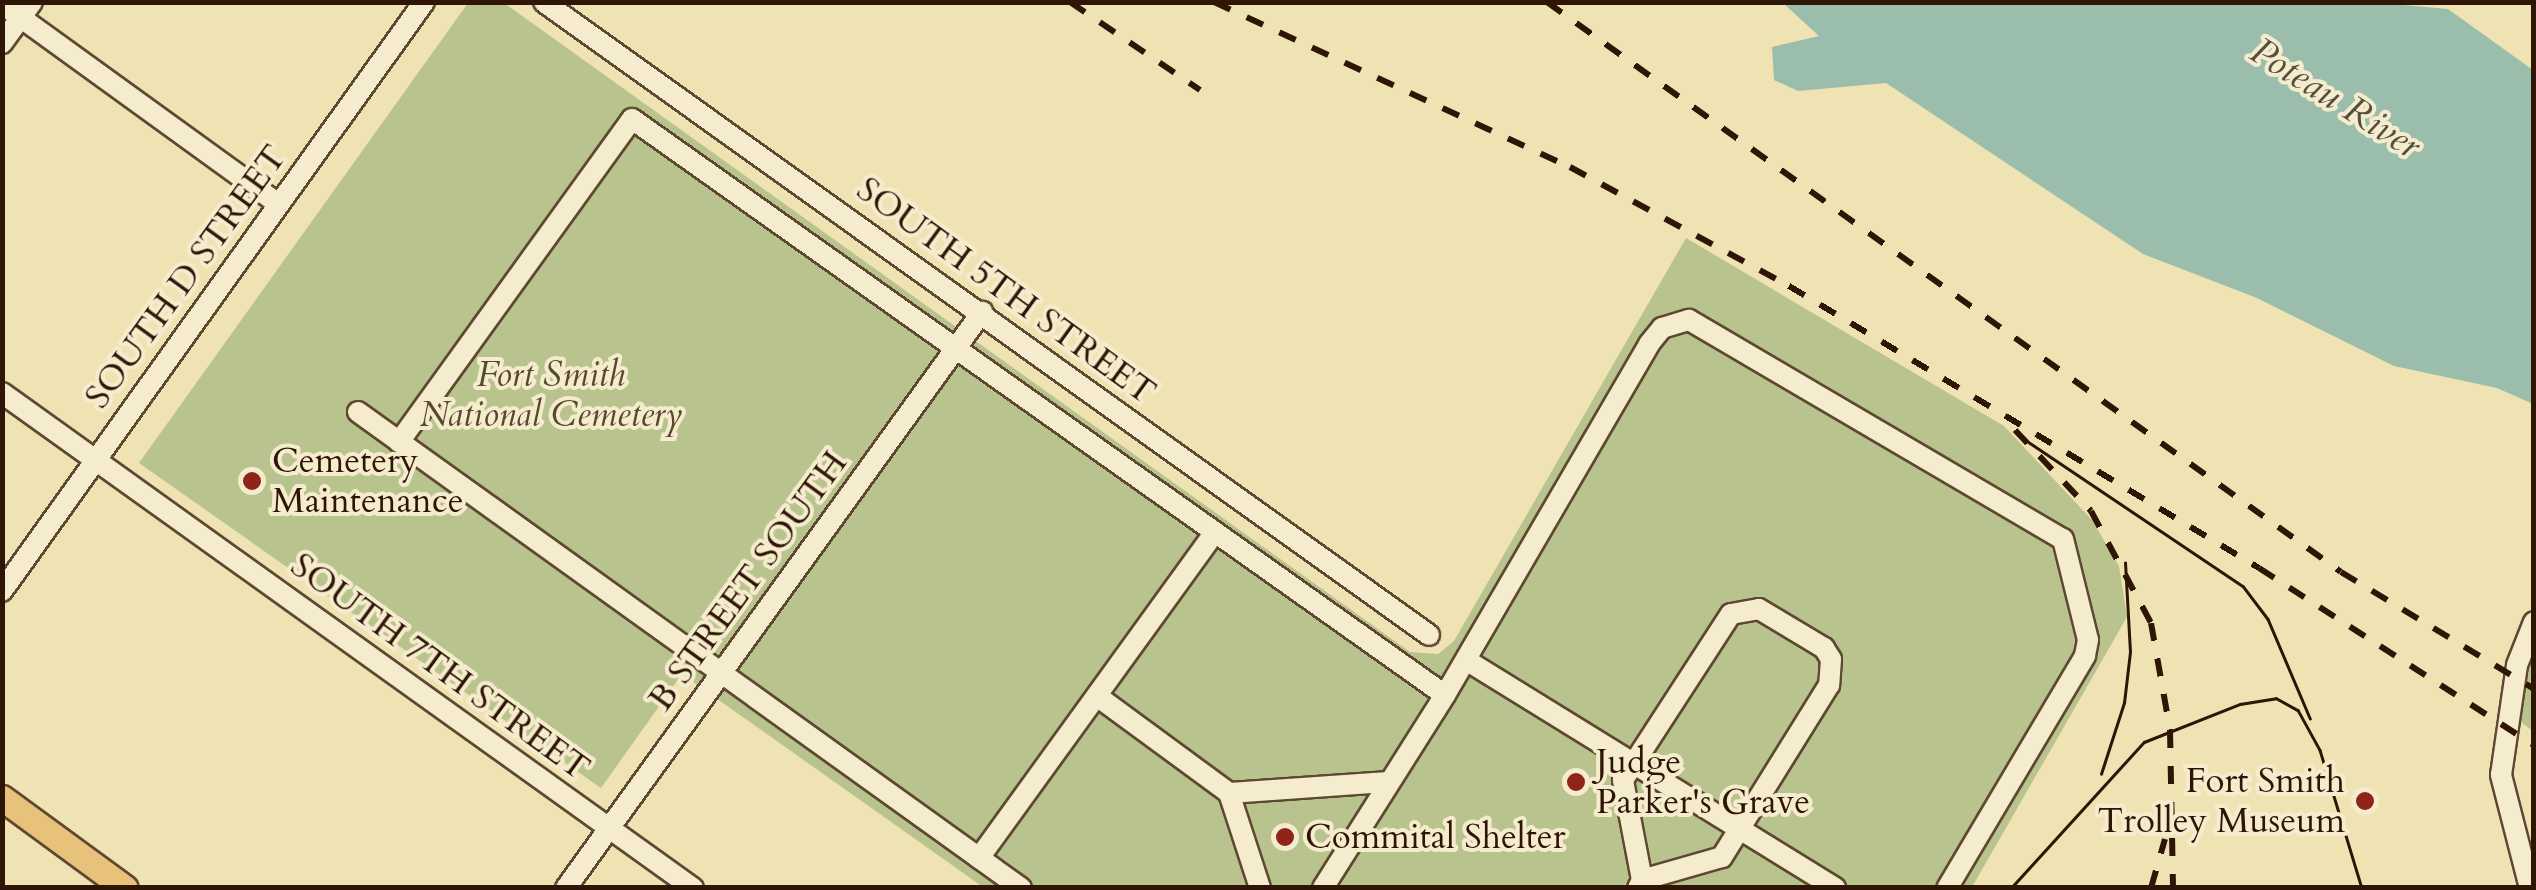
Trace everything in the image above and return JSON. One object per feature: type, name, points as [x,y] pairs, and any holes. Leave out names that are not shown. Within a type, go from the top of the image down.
[{"type":"main road","points":[[2,798],[125,888]]},
{"type":"street","name":"SOUTH D STREET","points":[[2,590],[424,2]]},
{"type":"street","name":"SOUTH 5TH STREET","points":[[544,2],[1429,635]]},
{"type":"street","points":[[2,4],[27,10],[278,204]]},
{"type":"street","points":[[2,44],[27,10]]},
{"type":"street","points":[[399,442],[632,119],[1445,696]]},
{"type":"street","name":"B STREET SOUTH","points":[[566,888],[982,312]]},
{"type":"street","points":[[1323,888],[1386,782],[1445,696],[1649,344],[1675,321],[1707,325],[2064,539],[2088,640],[2084,656],[1947,888]]},
{"type":"street","name":"SOUTH 7TH STREET","points":[[2,393],[693,888]]},
{"type":"street","points":[[358,412],[1020,888]]},
{"type":"street","points":[[980,858],[1214,532]]},
{"type":"street","points":[[1759,609],[1824,648],[1831,659],[1829,685],[1722,857],[1640,884],[1623,780],[1634,764],[1732,614],[1759,609]]},
{"type":"street","points":[[2530,888],[2501,775],[2517,664],[2534,622]]},
{"type":"street","points":[[1466,660],[1835,888]]},
{"type":"street","points":[[1096,696],[1229,793],[1260,888]]},
{"type":"street","points":[[1229,793],[1386,782]]},
{"type":"green space","name":"Fort Smith National Cemetery","points":[[468,3],[504,3],[1410,652],[1438,654],[1454,641],[1686,238],[2004,426],[2092,520],[2119,566],[2127,617],[1972,887],[983,887],[682,674],[601,788],[139,463]]},
{"type":"green space","points":[[2533,650],[2533,731],[2519,721]]},
{"type":"water","name":"Poteau River","points":[[2370,2],[2448,9],[2533,70],[2533,404],[2497,388],[2394,366],[2257,298],[2143,254],[1886,83],[1798,91],[1774,80],[1772,47],[1819,36],[1783,3]]},
{"type":"tram line","points":[[2027,441],[2243,586],[2268,619],[2310,718]]},
{"type":"tram line","points":[[2101,774],[2124,703],[2130,652],[2125,563]]},
{"type":"tram line","points":[[2011,888],[2144,742],[2240,704],[2276,698],[2298,710],[2320,750],[2362,888]]},
{"type":"railway","points":[[1070,2],[1200,90]]},
{"type":"railway","points":[[1214,2],[1570,167],[1789,286],[2259,568],[2534,745]]},
{"type":"railway","points":[[1547,2],[2341,572],[2534,689]]},
{"type":"railway","points":[[2015,430],[2091,511],[2151,623],[2170,730],[2173,888]]},
{"type":"railway","points":[[2151,888],[2165,839]]},
{"type":"place","name":"Cemetery Maintenance","points":[[252,481]]},
{"type":"place","name":"Judge Parker's Grave","points":[[1576,782]]},
{"type":"place","name":"Fort Smith Trolley Museum","points":[[2365,801]]},
{"type":"place","name":"Commital Shelter","points":[[1285,837]]}]
